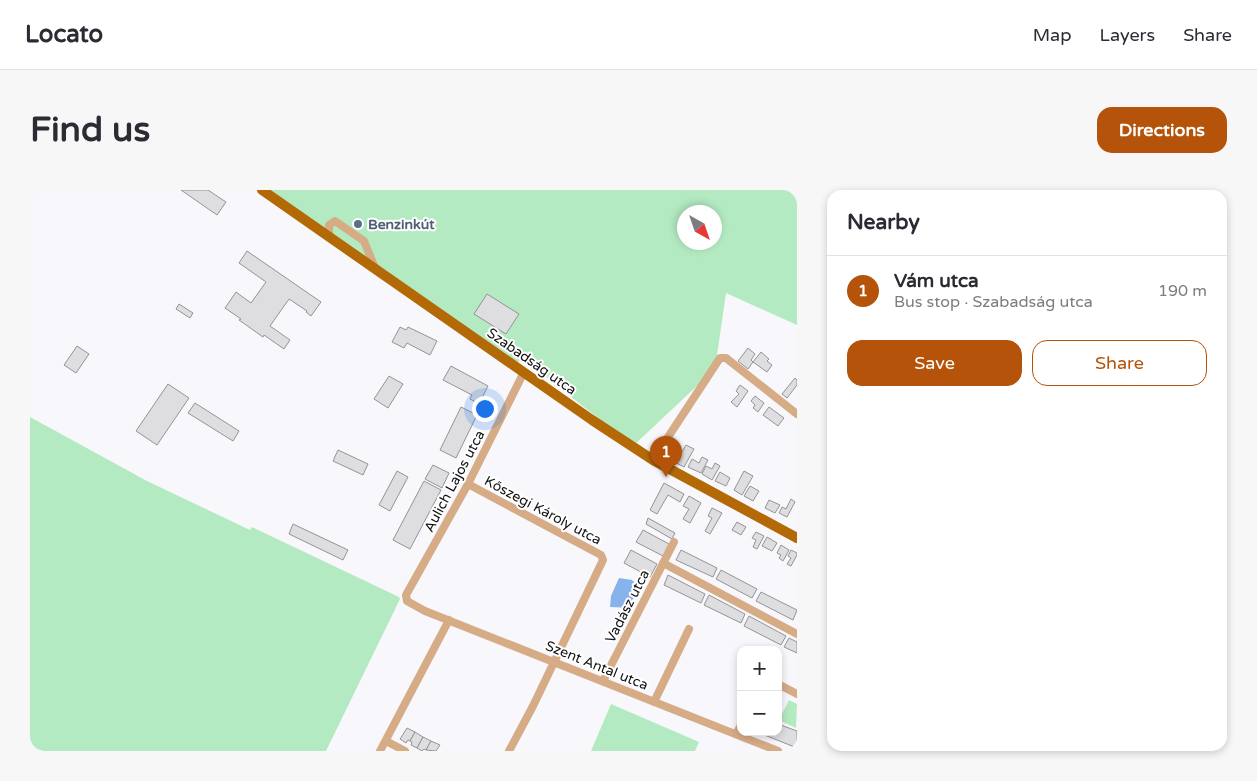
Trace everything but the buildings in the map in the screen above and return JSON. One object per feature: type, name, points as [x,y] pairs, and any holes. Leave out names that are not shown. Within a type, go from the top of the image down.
[{"type":"main road","name":"Szabadság utca","points":[[262,190],[654,460],[797,538]]},
{"type":"street","points":[[329,237],[329,225],[335,221],[364,241],[375,268]]},
{"type":"street","points":[[654,460],[720,358],[726,358],[797,414]]},
{"type":"street","name":"Aulich Lajos utca","points":[[407,601],[406,595],[468,484],[524,372]]},
{"type":"street","name":"Kőszegi Károly utca","points":[[468,484],[601,555],[603,560],[554,662]]},
{"type":"street","name":"Vadász utca","points":[[603,681],[674,542]]},
{"type":"street","points":[[663,563],[797,634]]},
{"type":"street","name":"Szent Antal utca","points":[[407,601],[449,620],[778,751]]},
{"type":"street","points":[[380,751],[449,620]]},
{"type":"street","points":[[654,702],[690,629]]},
{"type":"street","points":[[509,751],[554,662]]},
{"type":"street","points":[[782,686],[797,694]]},
{"type":"street","points":[[386,741],[405,751]]},
{"type":"green space","points":[[267,190],[797,190],[797,325],[726,293],[715,369],[633,446],[521,357],[518,363]]},
{"type":"green space","points":[[30,417],[147,481],[250,530],[252,527],[399,597],[400,599],[326,751],[30,751]]},
{"type":"green space","points":[[789,700],[797,704],[796,728],[782,721],[782,714]]},
{"type":"green space","points":[[611,704],[699,742],[695,751],[591,751]]},
{"type":"water","points":[[619,578],[632,580],[640,588],[638,598],[632,600],[633,608],[610,607],[611,596]]},
{"type":"place","name":"Benzinkút","points":[[358,224]]},
{"type":"place","name":"Vám utca","points":[[666,477]]}]
